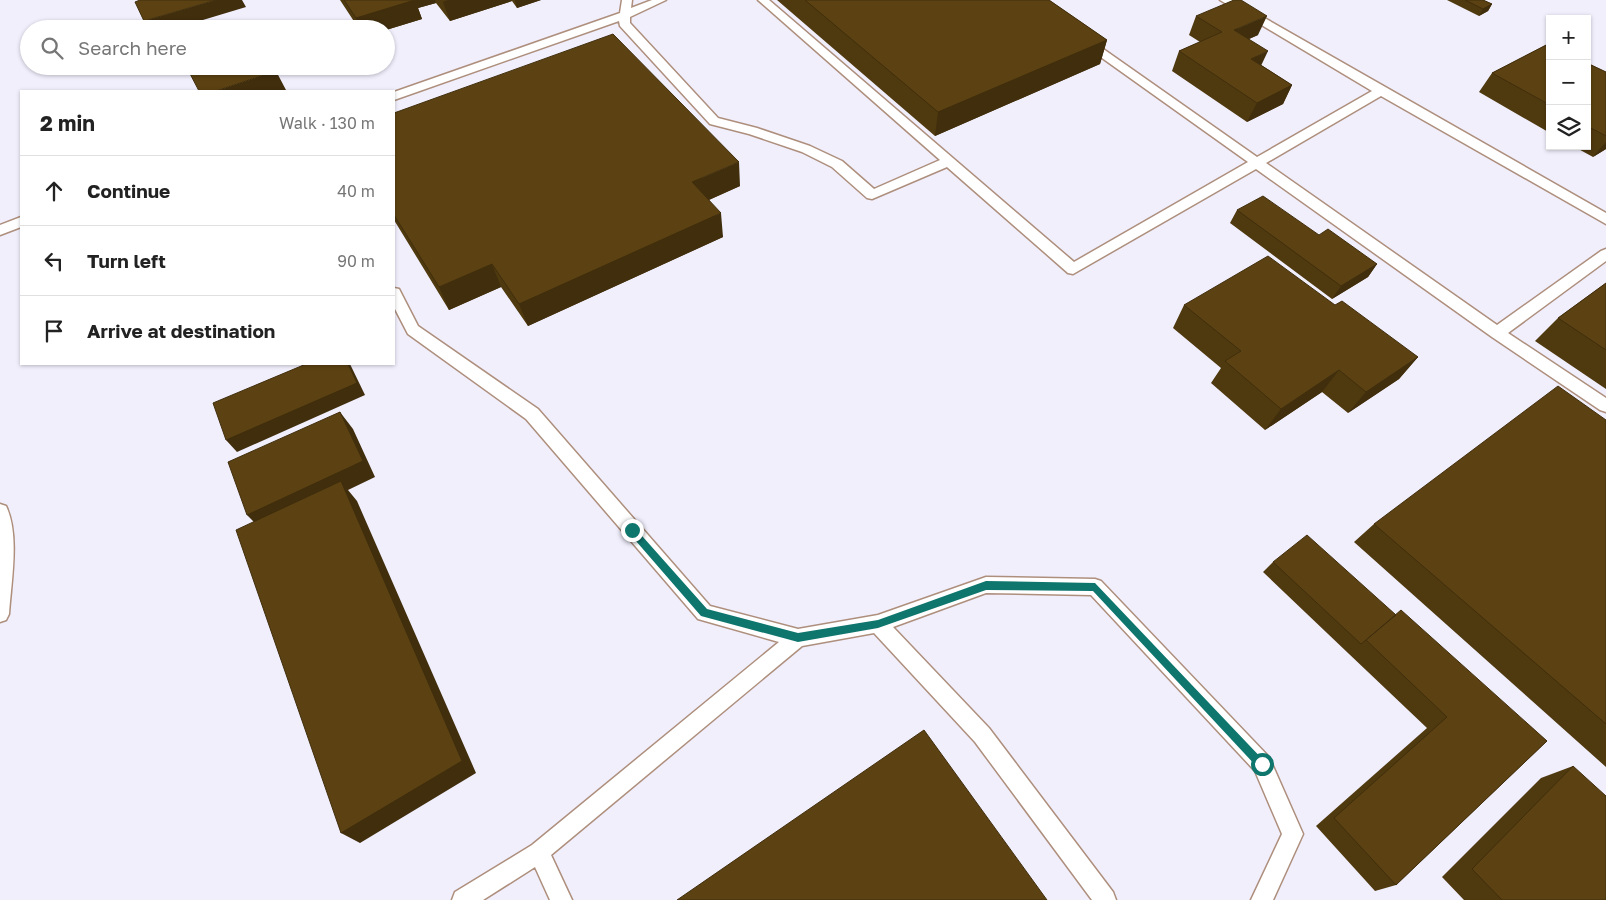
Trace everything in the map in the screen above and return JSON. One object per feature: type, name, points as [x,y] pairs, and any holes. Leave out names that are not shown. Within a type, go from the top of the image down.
[{"type":"lane","points":[[627,0],[624,24],[714,121],[753,131],[797,146],[837,164],[872,195],[949,161]]},
{"type":"lane","points":[[395,96],[625,15],[661,0]]},
{"type":"lane","points":[[763,0],[1073,269],[1380,91]]},
{"type":"lane","points":[[1225,0],[1380,91],[1606,219]]},
{"type":"lane","points":[[1073,32],[1497,333],[1606,406]]},
{"type":"lane","points":[[0,230],[20,222]]},
{"type":"lane","points":[[1497,333],[1606,254]]},
{"type":"lane","points":[[395,295],[413,330],[532,414],[704,613],[798,638],[878,624],[986,586],[1095,587],[1262,764],[1293,834],[1262,900]]},
{"type":"lane","points":[[0,511],[3,541],[0,614]]},
{"type":"lane","points":[[878,624],[982,735],[1105,900]]},
{"type":"lane","points":[[464,900],[539,852],[798,638]]},
{"type":"lane","points":[[539,852],[562,900]]},
{"type":"shaded area","points":[[0,0],[1606,0],[1606,900],[0,900]]},
{"type":"building","points":[[140,0],[216,0],[147,20],[144,20],[135,2]]},
{"type":"building","points":[[344,0],[415,0],[356,18]]},
{"type":"building","points":[[805,0],[1049,0],[1107,40],[938,112]]},
{"type":"building","points":[[1234,0],[1241,0],[1267,16],[1234,30],[1268,51],[1251,59],[1292,85],[1257,103],[1179,51],[1222,32],[1196,16]]},
{"type":"building","points":[[1465,0],[1483,0],[1492,4],[1483,9]]},
{"type":"building","points":[[613,34],[739,162],[692,182],[721,213],[519,304],[492,264],[439,287],[395,217],[395,113]]},
{"type":"building","points":[[1546,45],[1546,103],[1492,73]]},
{"type":"building","points":[[1591,65],[1606,72],[1606,136],[1591,128]]},
{"type":"building","points":[[191,75],[264,75],[219,90],[198,90]]},
{"type":"building","points":[[1263,196],[1319,235],[1328,229],[1377,264],[1341,286],[1237,210]]},
{"type":"building","points":[[1268,256],[1335,305],[1342,301],[1418,357],[1366,392],[1339,370],[1281,409],[1225,361],[1241,351],[1184,305]]},
{"type":"building","points":[[1606,283],[1606,350],[1558,318]]},
{"type":"building","points":[[304,365],[348,365],[357,383],[226,440],[213,403]]},
{"type":"building","points":[[1558,386],[1606,420],[1606,724],[1374,524]]},
{"type":"building","points":[[340,412],[363,461],[247,515],[228,462]]},
{"type":"building","points":[[341,481],[462,761],[341,833],[236,530]]},
{"type":"building","points":[[1307,535],[1396,615],[1361,644],[1273,562]]},
{"type":"building","points":[[1401,610],[1547,741],[1396,885],[1334,818],[1447,717],[1366,640]]},
{"type":"building","points":[[924,730],[1047,900],[677,900]]},
{"type":"building","points":[[1573,766],[1606,796],[1606,900],[1502,900],[1472,869]]},
{"type":"route","points":[[632,530],[704,613],[798,638],[878,624],[986,586],[1095,587],[1262,764]]}]
